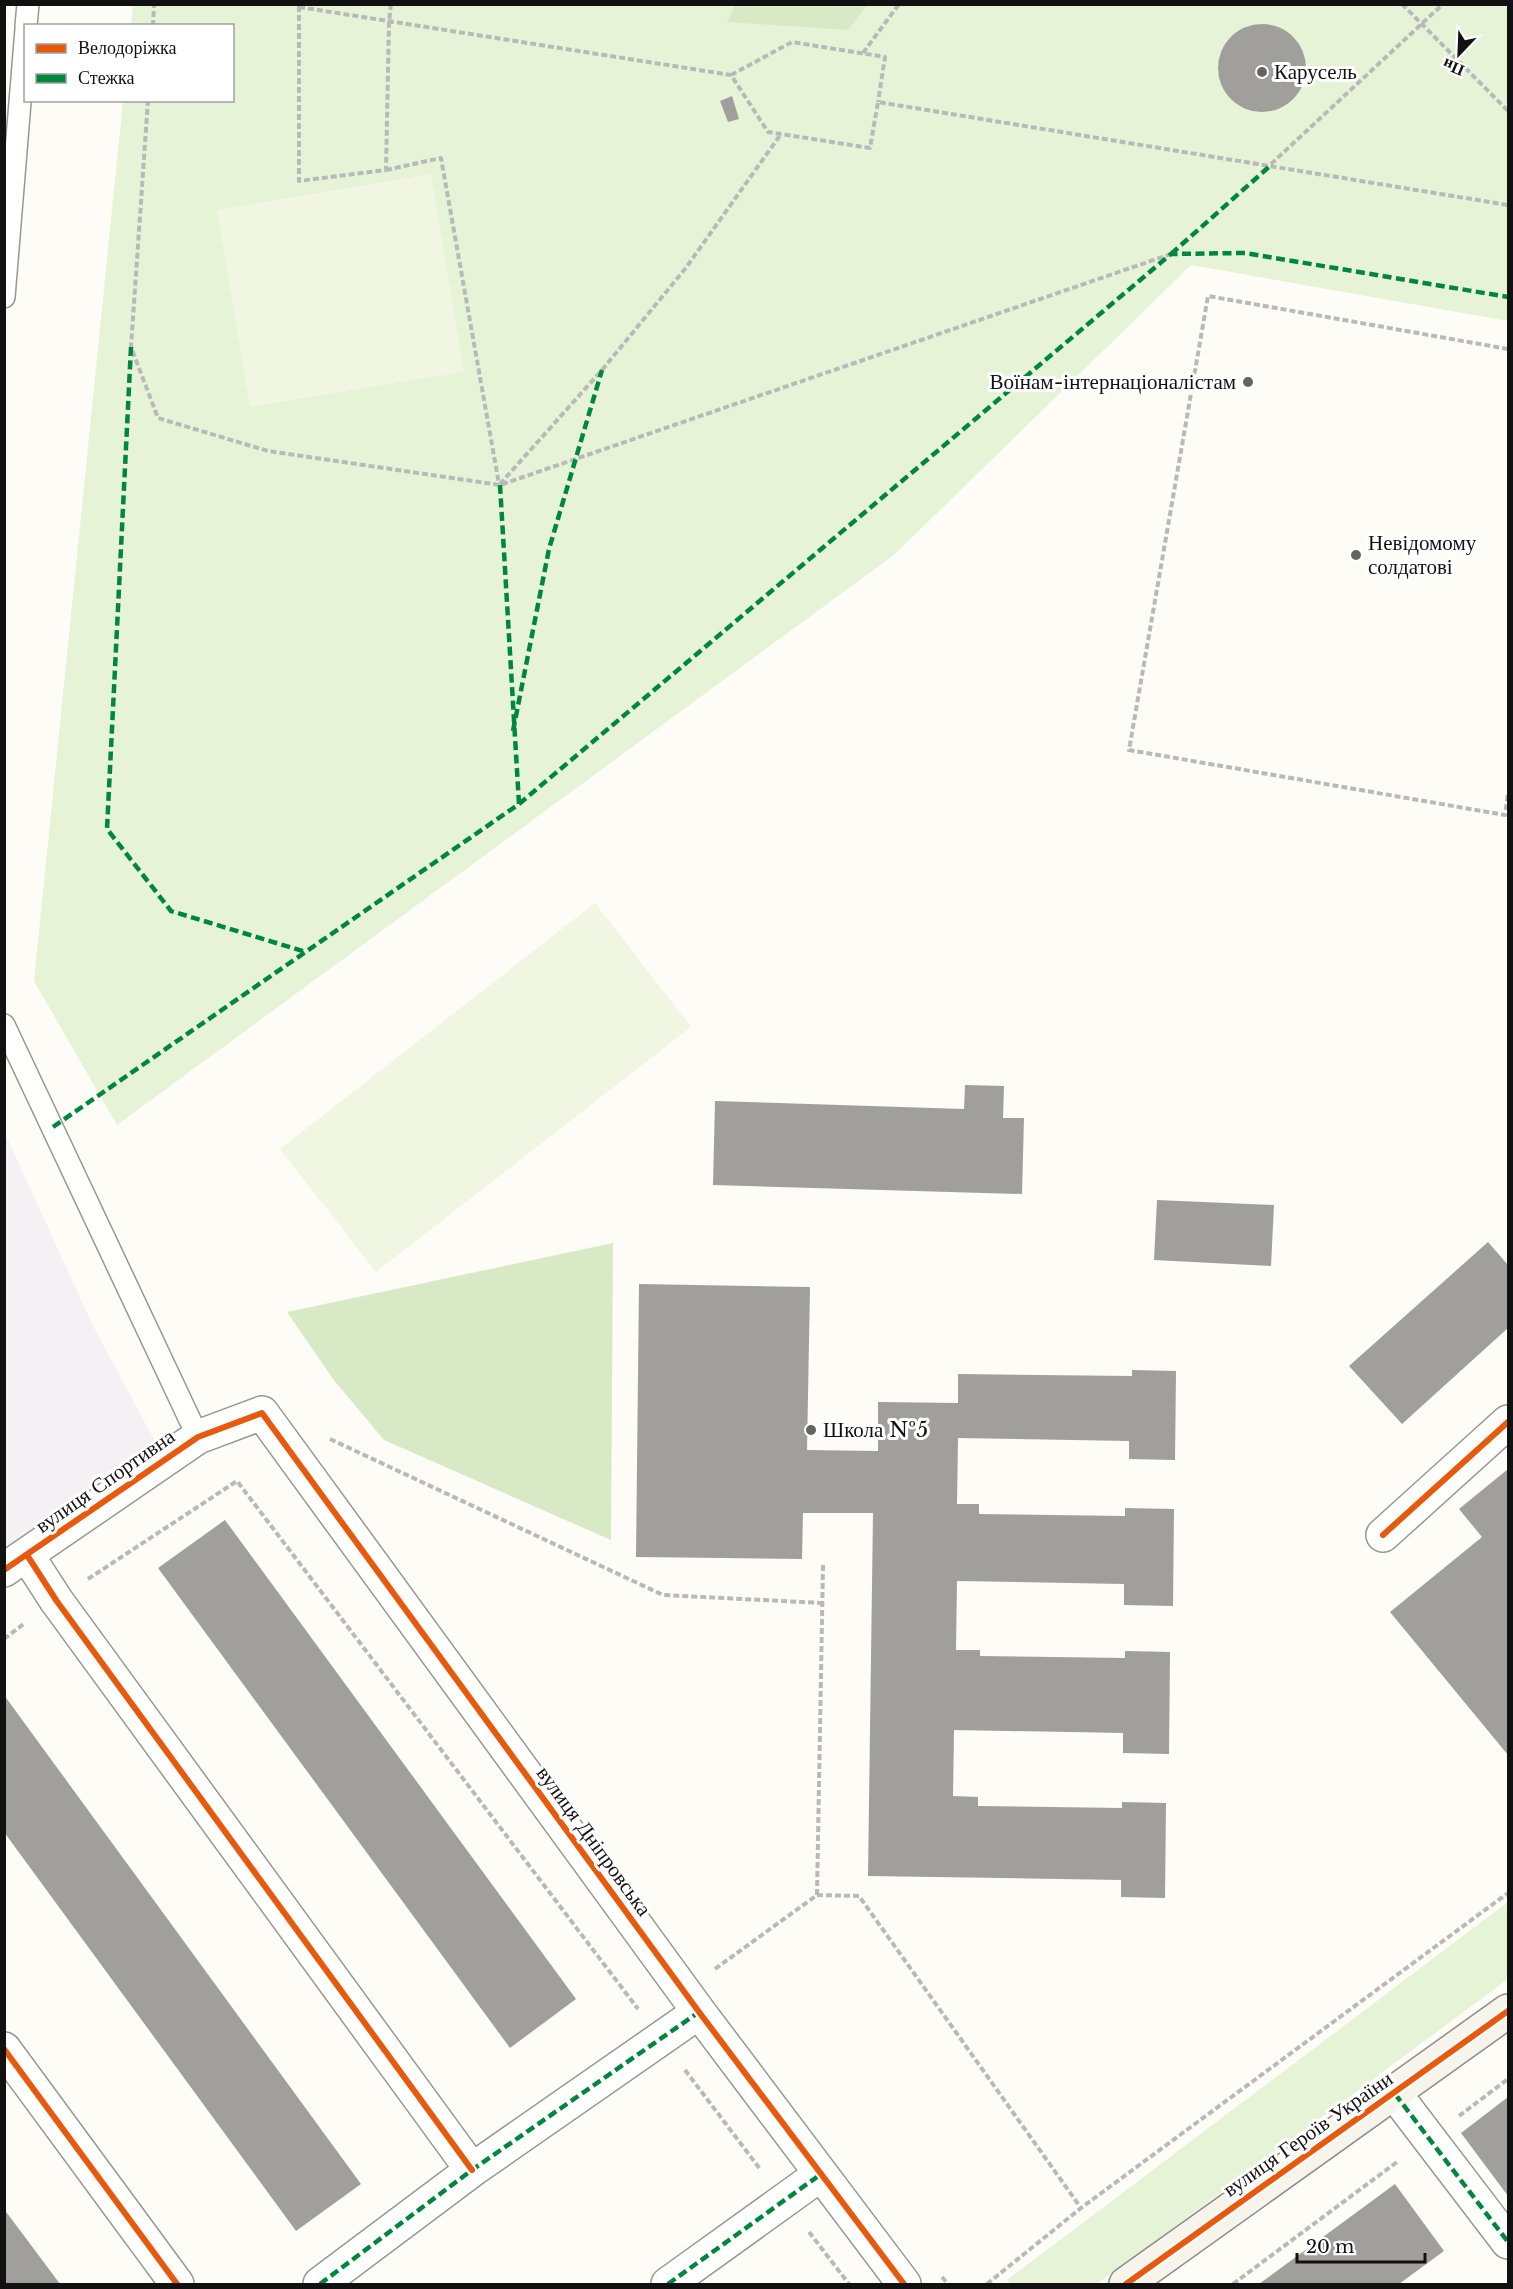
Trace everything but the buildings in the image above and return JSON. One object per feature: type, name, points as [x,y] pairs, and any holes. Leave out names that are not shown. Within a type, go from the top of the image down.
[{"type":"street","name":"вулиця Спортивна","points":[[16,1563],[198,1437],[262,1413]]},
{"type":"street","name":"вулиця Дніпровська","points":[[262,1413],[699,2012],[904,2284]]},
{"type":"street","points":[[1383,1534],[1509,1422]]},
{"type":"street","points":[[16,1563],[56,1600],[471,2170]]},
{"type":"street","name":"вулиця Героїв України","points":[[1126,2284],[1509,2011]]},
{"type":"street","points":[[320,2284],[471,2170],[699,2012]]},
{"type":"street","points":[[4,2049],[177,2284]]},
{"type":"street","points":[[1395,2094],[1509,2242]]},
{"type":"street","points":[[668,2284],[821,2174]]},
{"type":"lane","points":[[26,24],[28,4]]},
{"type":"lane","points":[[4,297],[24,52]]},
{"type":"lane","points":[[4,1024],[198,1437]]},
{"type":"path","points":[[153,24],[154,4]]},
{"type":"path","points":[[386,170],[391,4]]},
{"type":"path","points":[[863,53],[899,4]]},
{"type":"path","points":[[1402,4],[1509,111]]},
{"type":"path","points":[[1270,165],[1443,4]]},
{"type":"path","points":[[500,485],[441,159],[386,170],[299,181],[299,6],[732,75],[792,42],[885,57],[870,148],[768,132],[732,75]]},
{"type":"path","points":[[148,102],[131,347],[158,418],[268,451],[500,485],[1171,254]]},
{"type":"path","points":[[878,102],[1509,205]]},
{"type":"path","points":[[500,485],[602,370],[685,269],[781,134]]},
{"type":"path","points":[[1509,349],[1208,296],[1129,750],[1505,815],[1509,793]]},
{"type":"path","points":[[329,1438],[663,1595],[822,1603]]},
{"type":"path","points":[[4,1639],[56,1600],[237,1481],[849,2284]]},
{"type":"path","points":[[816,1895],[823,1565]]},
{"type":"path","points":[[990,2283],[1081,2208],[1509,1893]]},
{"type":"path","points":[[710,1972],[816,1895],[860,1896],[1081,2208]]},
{"type":"path","points":[[1233,2284],[1509,2079]]},
{"type":"shaded area","points":[[4,1131],[92,1324],[158,1447],[4,1555]]},
{"type":"green space","points":[[735,4],[867,5],[848,30],[727,22]]},
{"type":"green space","points":[[133,5],[1508,5],[1508,321],[1191,265],[894,555],[117,1125],[34,981],[123,102],[234,102],[234,24],[131,24]]},
{"type":"green space","points":[[431,174],[464,372],[250,407],[217,210]]},
{"type":"green space","points":[[595,903],[691,1027],[376,1272],[280,1149]]},
{"type":"green space","points":[[613,1243],[611,1540],[384,1440],[333,1379],[287,1312]]},
{"type":"green space","points":[[1508,1902],[1508,1979],[1097,2284],[1011,2284],[1007,2280]]},
{"type":"marked path","points":[[1171,254],[1271,165]]},
{"type":"marked path","points":[[53,1127],[519,804],[1171,254],[1245,253],[1508,297]]},
{"type":"marked path","points":[[131,347],[107,829],[171,911],[306,952]]},
{"type":"marked path","points":[[513,731],[549,549],[602,370]]},
{"type":"marked path","points":[[500,485],[519,804]]},
{"type":"marked path","points":[[320,2284],[472,2170],[699,2012]]},
{"type":"marked path","points":[[1395,2094],[1508,2242]]},
{"type":"marked path","points":[[668,2284],[821,2174]]},
{"type":"cycle path","points":[[4,1570],[198,1437],[262,1413],[699,2012],[904,2284]]},
{"type":"cycle path","points":[[1383,1535],[1508,1422]]},
{"type":"cycle path","points":[[27,1555],[56,1600],[472,2170]]},
{"type":"cycle path","points":[[1126,2284],[1508,2011]]},
{"type":"cycle path","points":[[4,2049],[177,2284]]},
{"type":"place","name":"Карусель","points":[[1262,72]]},
{"type":"place","name":"Воїнам-інтернаціоналістам","points":[[1248,382]]},
{"type":"place","name":"Невідомому солдатові","points":[[1356,555]]},
{"type":"place","name":"Школа №5","points":[[811,1430]]}]
